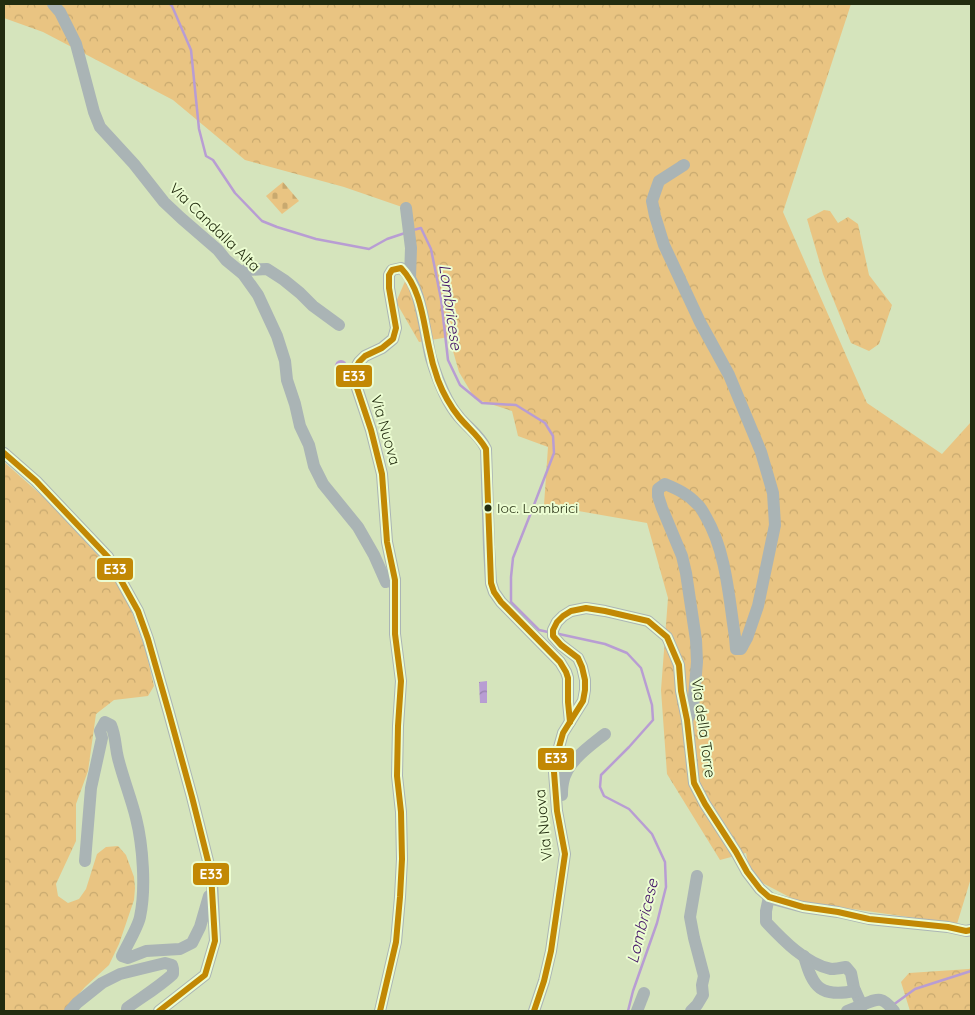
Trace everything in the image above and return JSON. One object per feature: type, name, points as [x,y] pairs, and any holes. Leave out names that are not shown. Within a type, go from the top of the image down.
[{"type":"street","name":"Via Candalla Alta","points":[[53,4],[60,12],[76,44],[94,112],[100,127],[134,164],[164,202],[243,274],[258,295],[277,336],[285,361],[287,380],[300,426],[308,444],[314,466],[323,484],[358,527],[386,582],[395,580]]},
{"type":"street","points":[[684,165],[659,181],[652,201],[655,216],[664,245],[700,322],[729,375],[762,452],[773,493],[775,525],[758,606],[747,638],[741,649],[736,649],[724,564],[710,524],[699,505],[681,491],[665,484],[658,489],[662,508],[682,556],[696,640],[692,709],[687,720]]},
{"type":"street","points":[[406,208],[412,248],[410,277]]},
{"type":"street","name":"Via Nuova","points":[[380,1011],[396,942],[402,859],[401,812],[397,776],[398,726],[402,682],[395,634],[395,580],[387,542],[382,474],[371,430],[354,379],[355,369],[359,362],[365,356],[382,348],[393,339],[396,328],[389,288],[389,275],[392,270],[401,268],[410,277],[421,308],[432,358],[444,395],[457,416],[479,436],[486,449],[491,584],[494,592],[501,602],[560,662],[568,678],[570,722],[563,733],[554,772],[557,812],[565,854],[551,951],[534,1011]]},
{"type":"street","points":[[243,274],[246,270],[267,269],[284,280],[313,306],[339,325]]},
{"type":"street","points":[[4,453],[36,481],[108,557],[138,611],[170,713],[212,881],[215,941],[205,975],[159,1011]]},
{"type":"street","name":"Via della Torre","points":[[570,722],[583,701],[585,680],[578,658],[553,636],[553,630],[557,622],[571,611],[586,608],[648,620],[667,637],[679,664],[694,783],[747,872],[760,889],[773,899],[803,908],[838,912],[869,919],[948,927],[966,931],[971,930]]},
{"type":"street","points":[[85,861],[91,788],[102,738],[100,731],[105,722],[111,725],[115,736],[118,757],[136,818],[142,866],[143,894],[140,919],[122,956],[128,958],[146,952],[180,950],[192,943],[204,914],[212,881]]},
{"type":"street","points":[[557,812],[562,800],[563,780],[570,766],[580,754],[606,734]]},
{"type":"street","points":[[690,1011],[698,1005],[702,1006],[704,976],[690,918],[697,876]]},
{"type":"street","points":[[769,896],[766,922],[793,949],[821,966],[833,969],[846,967],[851,973],[862,1006]]},
{"type":"street","points":[[804,956],[814,982],[818,987],[830,993],[856,991]]},
{"type":"street","points":[[70,1011],[102,983],[120,974],[164,963],[172,965],[173,974],[126,1011]]},
{"type":"street","points":[[637,1011],[644,993]]},
{"type":"street","points":[[847,1011],[872,1000],[881,1000],[891,1007]]},
{"type":"green space","points":[[4,4],[851,4],[783,212],[867,403],[942,454],[971,422],[971,878],[957,924],[797,901],[751,877],[746,853],[720,860],[667,774],[661,690],[668,598],[647,523],[544,505],[548,447],[518,436],[512,411],[475,399],[459,372],[449,337],[419,342],[396,302],[413,263],[402,207],[344,187],[245,160],[173,100],[43,32],[4,18]]},
{"type":"green space","points":[[283,182],[299,201],[282,214],[266,196]]},
{"type":"green space","points":[[824,210],[830,211],[838,223],[848,217],[858,224],[869,275],[892,305],[879,344],[869,351],[851,343],[823,274],[807,219]]},
{"type":"green space","points":[[4,462],[48,501],[106,564],[130,607],[145,648],[154,686],[148,696],[114,700],[96,714],[88,771],[76,804],[76,841],[56,884],[58,896],[68,903],[79,899],[86,889],[97,854],[106,847],[118,846],[126,855],[134,877],[134,900],[119,944],[109,965],[85,987],[64,1011],[4,1011]]},
{"type":"green space","points":[[971,968],[971,1011],[910,1011],[901,982],[909,973]]},
{"type":"water","points":[[339,360],[343,360],[347,366],[343,372],[339,372],[335,368],[335,364]]},
{"type":"water","points":[[487,681],[487,703],[480,703],[479,682]]},
{"type":"waterway","name":"Lombricese","points":[[170,4],[191,50],[199,129],[206,156],[213,160],[235,193],[262,221],[316,239],[369,249],[387,239],[405,233]]},
{"type":"waterway","name":"Lombricese","points":[[413,230],[421,228],[431,249],[441,299],[448,360],[460,385],[482,403],[516,405],[545,423],[553,436],[554,453],[513,558],[511,577],[511,602],[539,630],[548,632]]},
{"type":"waterway","name":"Lombricese","points":[[559,634],[605,644],[627,653],[641,668],[652,705],[653,720],[601,775],[600,787],[604,796],[629,809],[652,834],[665,862],[666,887],[657,923],[633,991],[628,1011]]},
{"type":"waterway","points":[[893,1005],[915,989],[971,971]]},
{"type":"transit line","name":"E33","points":[[380,1011],[396,942],[400,897],[402,859],[401,812],[397,776],[401,681],[395,634],[395,580],[387,542],[382,474],[371,430],[354,379],[355,369],[359,362],[365,356],[382,348],[393,339],[396,328],[389,288],[389,275],[392,270],[401,268],[413,285],[423,316],[433,363],[444,395],[462,421],[477,436],[486,449],[491,583],[494,592],[501,602],[560,662],[566,672],[568,678],[570,722]]},
{"type":"transit line","name":"E33","points":[[4,453],[36,481],[108,557],[138,611],[169,713],[211,873],[215,941],[205,975],[159,1011]]},
{"type":"transit line","name":"E33","points":[[534,1011],[551,951],[565,854],[557,811],[554,772],[556,758],[563,733],[583,701],[585,690],[585,680],[578,658],[561,645],[553,636],[553,630],[563,616],[571,611],[586,608],[648,621],[667,637],[679,665],[694,783],[747,872],[769,897],[803,907],[869,919],[948,927],[966,931],[971,930]]},
{"type":"place","name":"Ioc. Lombrici","points":[[488,508]]}]
